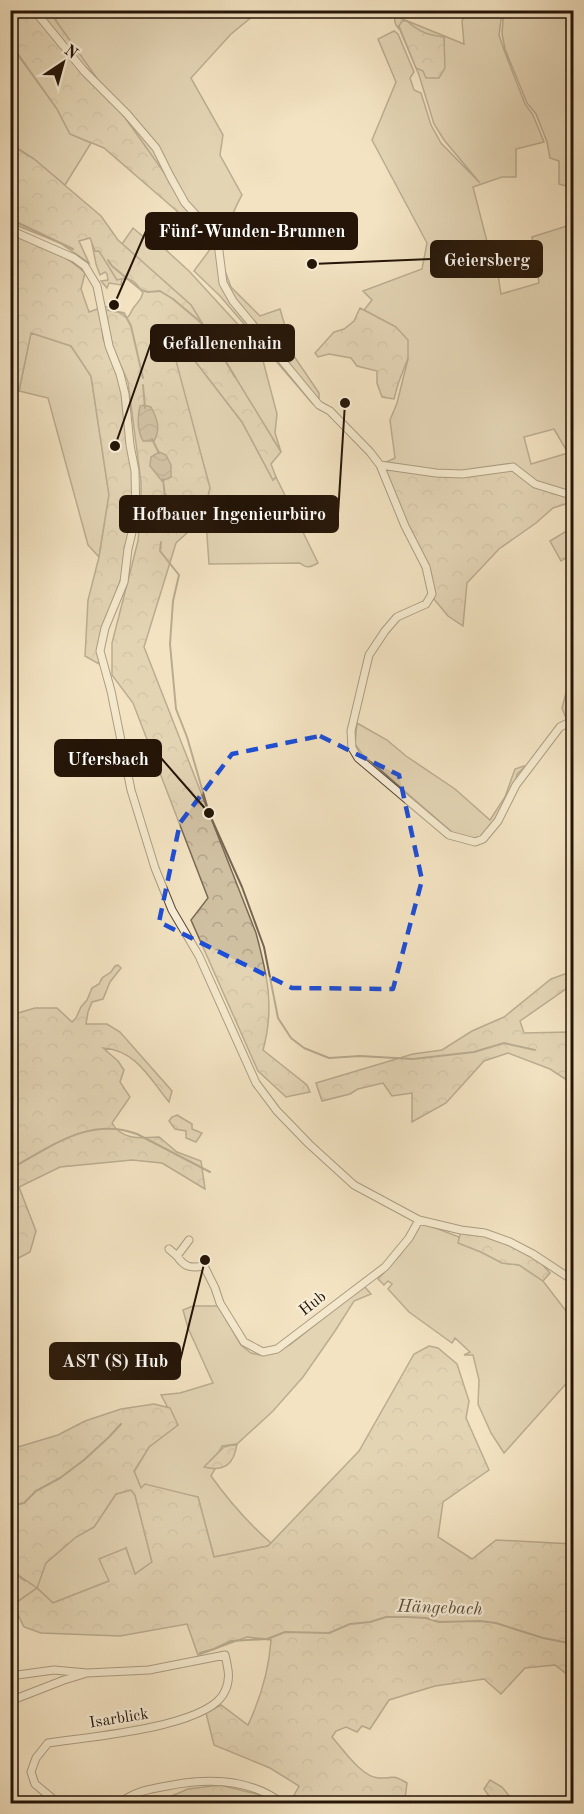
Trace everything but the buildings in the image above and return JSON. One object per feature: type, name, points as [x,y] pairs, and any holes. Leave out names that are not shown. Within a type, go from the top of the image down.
[{"type":"street","points":[[34,10],[84,71],[127,114],[156,148],[185,203],[218,243],[223,284],[233,301],[319,405],[330,411],[380,465],[405,526],[426,567],[432,594],[426,604],[397,617],[369,655],[351,731],[352,748],[358,758],[449,836],[475,842],[483,839],[498,821],[516,784],[560,727],[573,723]]},
{"type":"street","points":[[10,230],[65,253],[85,266],[97,286],[109,346],[125,394],[135,471],[136,516],[128,549],[124,582],[105,628],[100,651],[111,691],[131,790],[155,868],[172,910],[199,956],[256,1083],[277,1111],[354,1185],[419,1220],[485,1233],[510,1242],[533,1254],[573,1281]]},
{"type":"street","points":[[380,465],[436,473],[462,474],[513,466],[535,484],[573,496]]},
{"type":"street","name":"Hub","points":[[177,1256],[184,1265],[189,1267],[204,1266],[220,1303],[244,1342],[263,1352],[277,1349],[385,1268],[409,1238],[419,1220]]},
{"type":"street","points":[[169,1249],[177,1256],[189,1240]]},
{"type":"street","name":"Isarblick","points":[[59,1803],[35,1784],[31,1772],[36,1758],[48,1743],[163,1725],[210,1708],[225,1694],[230,1676],[225,1655],[149,1670],[87,1673]]},
{"type":"street","points":[[10,1676],[54,1670],[87,1673]]},
{"type":"street","points":[[10,1701],[87,1673]]},
{"type":"street","points":[[119,1803],[127,1797],[155,1788],[212,1780],[241,1785],[274,1797],[283,1803]]},
{"type":"highlighted area","points":[[320,736],[399,775],[422,880],[393,989],[292,988],[159,922],[180,823],[232,754]]},
{"type":"green space","points":[[66,10],[259,11],[231,34],[191,78],[223,135],[220,155],[242,195],[227,227],[215,244],[231,287],[260,316],[280,309],[285,326],[281,337],[319,393],[319,405],[313,404],[220,296],[194,271],[214,244],[55,20]]},
{"type":"green space","points":[[10,11],[49,11],[215,244],[104,148],[70,134],[57,109],[11,44]]},
{"type":"green space","points":[[397,11],[402,11],[400,18],[464,44],[462,21],[467,11],[504,11],[499,35],[525,104],[533,115],[544,142],[516,149],[516,177],[502,177],[473,187],[492,261],[497,268],[501,294],[539,283],[532,237],[573,224],[573,492],[566,494],[462,474],[380,465],[395,458],[390,420],[397,403],[408,359],[396,327],[364,310],[372,300],[363,291],[422,269],[427,243],[372,140],[396,82],[378,39],[394,31],[398,34],[414,72],[410,78],[414,90],[421,93],[431,125],[441,143],[480,183],[444,140],[434,124],[416,68],[444,68],[444,38],[415,28],[406,21],[399,26],[415,65],[395,23]],"holes":[[[554,429],[568,453],[531,464],[524,437]]]},
{"type":"green space","points":[[506,11],[573,11],[573,188],[559,184],[559,161],[550,158],[547,142],[536,114],[527,103],[505,49],[502,34]]},
{"type":"green space","points":[[402,21],[407,21],[424,32],[444,37],[445,68],[439,78],[426,78],[423,71],[416,68],[399,26]]},
{"type":"green space","points":[[10,44],[57,109],[70,134],[91,143],[65,185],[34,159],[11,144]]},
{"type":"green space","points":[[10,144],[34,159],[101,216],[118,240],[191,305],[281,452],[271,464],[276,477],[273,480],[242,422],[185,348],[172,346],[210,488],[205,507],[206,516],[176,543],[144,647],[256,933],[269,1005],[267,1034],[263,1050],[307,1085],[310,1092],[286,1097],[258,1071],[191,920],[208,898],[133,703],[112,675],[112,643],[138,541],[141,482],[128,382],[112,345],[105,307],[111,307],[127,318],[143,293],[133,281],[117,280],[99,251],[95,251],[90,238],[79,241],[89,263],[60,243],[11,223]]},
{"type":"green space","points":[[133,228],[151,243],[155,240],[189,271],[265,354],[261,353],[277,414],[275,433],[281,452],[191,305],[122,244]]},
{"type":"green space","points":[[10,235],[59,255],[85,273],[81,289],[89,312],[100,308],[103,338],[121,386],[131,460],[134,506],[122,575],[99,647],[99,664],[85,656],[88,600],[99,557],[109,495],[91,376],[71,346],[31,333],[19,391],[11,394]]},
{"type":"green space","points":[[92,244],[95,251],[99,251],[122,278],[121,285],[109,283],[107,288],[101,281],[108,280],[107,274],[105,272],[100,275]]},
{"type":"green space","points":[[360,308],[396,327],[408,340],[408,358],[394,399],[382,397],[377,383],[377,371],[357,366],[351,358],[329,354],[318,357],[315,353],[334,332],[344,329],[354,321]]},
{"type":"green space","points":[[31,332],[71,346],[91,376],[109,495],[99,557],[88,545],[48,398],[19,391]]},
{"type":"green space","points":[[171,346],[185,348],[242,422],[273,480],[276,477],[318,563],[309,567],[300,563],[209,564],[205,507],[210,488]]},
{"type":"green space","points":[[379,466],[435,473],[513,469],[537,483],[573,494],[573,505],[572,502],[553,508],[499,549],[467,583],[463,626],[448,616],[433,598],[426,567]]},
{"type":"green space","points":[[573,527],[573,553],[561,561],[550,541]]},
{"type":"green space","points":[[573,667],[573,723],[568,723],[562,708]]},
{"type":"green space","points":[[357,723],[387,740],[406,756],[455,789],[490,820],[505,797],[515,769],[524,766],[524,768],[517,774],[516,781],[496,819],[484,835],[475,839],[453,833],[362,754],[355,744]]},
{"type":"green space","points":[[118,965],[121,968],[110,982],[103,999],[92,1002],[86,1024],[107,1024],[120,1032],[172,1091],[169,1102],[133,1060],[115,1050],[103,1048],[118,1061],[124,1070],[120,1082],[130,1097],[112,1123],[116,1129],[127,1136],[159,1137],[177,1152],[201,1161],[205,1189],[162,1163],[132,1160],[60,1167],[19,1187],[36,1231],[30,1252],[11,1262],[11,1015],[35,1008],[57,1008],[72,1022],[92,988]]},
{"type":"green space","points":[[573,971],[573,986],[520,1021],[524,1033],[573,1033],[573,1084],[550,1069],[508,1053],[484,1061],[446,1103],[412,1122],[412,1093],[392,1096],[383,1083],[322,1101],[316,1083],[413,1054],[442,1050],[472,1031],[504,1017],[551,979]]},
{"type":"green space","points":[[177,1115],[192,1124],[192,1129],[202,1133],[196,1142],[186,1138],[186,1131],[175,1129],[169,1121]]},
{"type":"green space","points":[[419,1225],[428,1225],[459,1237],[459,1243],[502,1263],[519,1265],[543,1281],[573,1320],[573,1376],[504,1453],[491,1433],[478,1404],[479,1380],[473,1355],[464,1355],[470,1352],[455,1338],[452,1343],[409,1312],[388,1289],[392,1284],[388,1281],[384,1285],[378,1279],[400,1255]]},
{"type":"green space","points":[[461,1230],[485,1233],[533,1254],[550,1273],[543,1281],[519,1265],[502,1263],[458,1243]]},
{"type":"green space","points":[[364,1286],[371,1294],[354,1301],[303,1377],[273,1411],[237,1444],[222,1446],[205,1467],[215,1469],[211,1476],[247,1520],[271,1543],[268,1546],[214,1557],[198,1497],[141,1488],[134,1472],[149,1447],[177,1425],[161,1395],[180,1393],[213,1383],[188,1328],[183,1310],[193,1306],[218,1306],[241,1345],[251,1353],[260,1355],[276,1353],[291,1344]]},
{"type":"green space","points":[[429,1346],[438,1348],[457,1364],[469,1401],[466,1418],[489,1470],[443,1502],[438,1537],[472,1559],[496,1540],[573,1544],[573,1679],[555,1665],[525,1668],[501,1694],[484,1679],[435,1686],[389,1700],[370,1729],[362,1726],[357,1732],[346,1727],[336,1731],[332,1737],[353,1762],[366,1773],[379,1778],[395,1777],[407,1783],[405,1799],[389,1804],[290,1803],[299,1786],[270,1768],[214,1745],[206,1713],[221,1705],[248,1725],[264,1684],[271,1640],[247,1637],[198,1655],[187,1624],[120,1636],[41,1633],[24,1627],[13,1605],[37,1588],[11,1570],[11,1449],[58,1435],[85,1421],[121,1409],[154,1404],[170,1408],[178,1425],[149,1447],[134,1471],[141,1488],[145,1484],[198,1497],[214,1557],[268,1546],[359,1451],[414,1354]],"holes":[[[131,1490],[135,1495],[152,1562],[135,1574],[126,1548],[99,1559],[109,1581],[53,1603],[37,1588],[46,1563],[76,1537],[94,1527],[116,1494]]]},
{"type":"green space","points":[[237,1444],[234,1457],[227,1465],[218,1468],[204,1467],[224,1447]]},
{"type":"green space","points":[[131,1490],[135,1495],[152,1562],[135,1574],[126,1548],[109,1581],[53,1603],[37,1588],[11,1606],[10,1570],[25,1581],[76,1537],[94,1527],[116,1494]]},
{"type":"green space","points":[[490,1780],[502,1787],[515,1803],[494,1803],[484,1789]]},
{"type":"green space","points":[[220,1785],[264,1796],[274,1803],[247,1803],[224,1797],[208,1796],[194,1803],[173,1803],[169,1797],[188,1789]]},
{"type":"water","points":[[140,406],[151,407],[156,419],[158,428],[154,441],[143,441],[140,433],[139,411]]},
{"type":"water","points":[[159,452],[166,455],[171,465],[171,477],[162,481],[150,466],[151,457]]},
{"type":"water","points":[[165,494],[180,506],[179,513],[172,520],[167,519],[161,513],[158,503]]},
{"type":"waterway","points":[[10,219],[73,249]]},
{"type":"waterway","points":[[108,260],[141,290],[160,291],[198,320],[206,328],[235,377]]},
{"type":"waterway","points":[[108,310],[124,313],[131,326],[143,378]]},
{"type":"waterway","points":[[143,385],[145,408]]},
{"type":"waterway","points":[[152,439],[159,453]]},
{"type":"waterway","points":[[163,479],[165,497]]},
{"type":"waterway","points":[[162,530],[163,515]]},
{"type":"waterway","points":[[161,542],[160,551],[179,575],[173,601],[170,644],[176,709],[187,737],[209,813],[242,887],[264,947],[278,1018],[291,1038],[304,1048],[329,1058],[360,1056],[413,1059],[474,1052],[504,1043],[535,1050]]},
{"type":"waterway","points":[[10,1169],[71,1136],[87,1131],[119,1129],[137,1134],[210,1172]]},
{"type":"waterway","points":[[10,1506],[24,1503],[36,1491],[60,1478],[84,1460],[121,1424]]},
{"type":"waterway","name":"Hängebach","points":[[200,1653],[231,1641],[267,1639],[285,1632],[329,1633],[350,1624],[370,1622],[386,1617],[426,1618],[439,1622],[496,1623],[543,1638],[574,1644]]},
{"type":"place","name":"Geiersberg","points":[[312,264]]},
{"type":"place","name":"Fünf-Wunden-Brunnen","points":[[114,305]]},
{"type":"place","name":"Hofbauer Ingenieurbüro","points":[[345,403]]},
{"type":"place","name":"Gefallenenhain","points":[[115,446]]},
{"type":"place","name":"Ufersbach","points":[[209,813]]},
{"type":"place","name":"AST (S) Hub","points":[[205,1260]]}]
